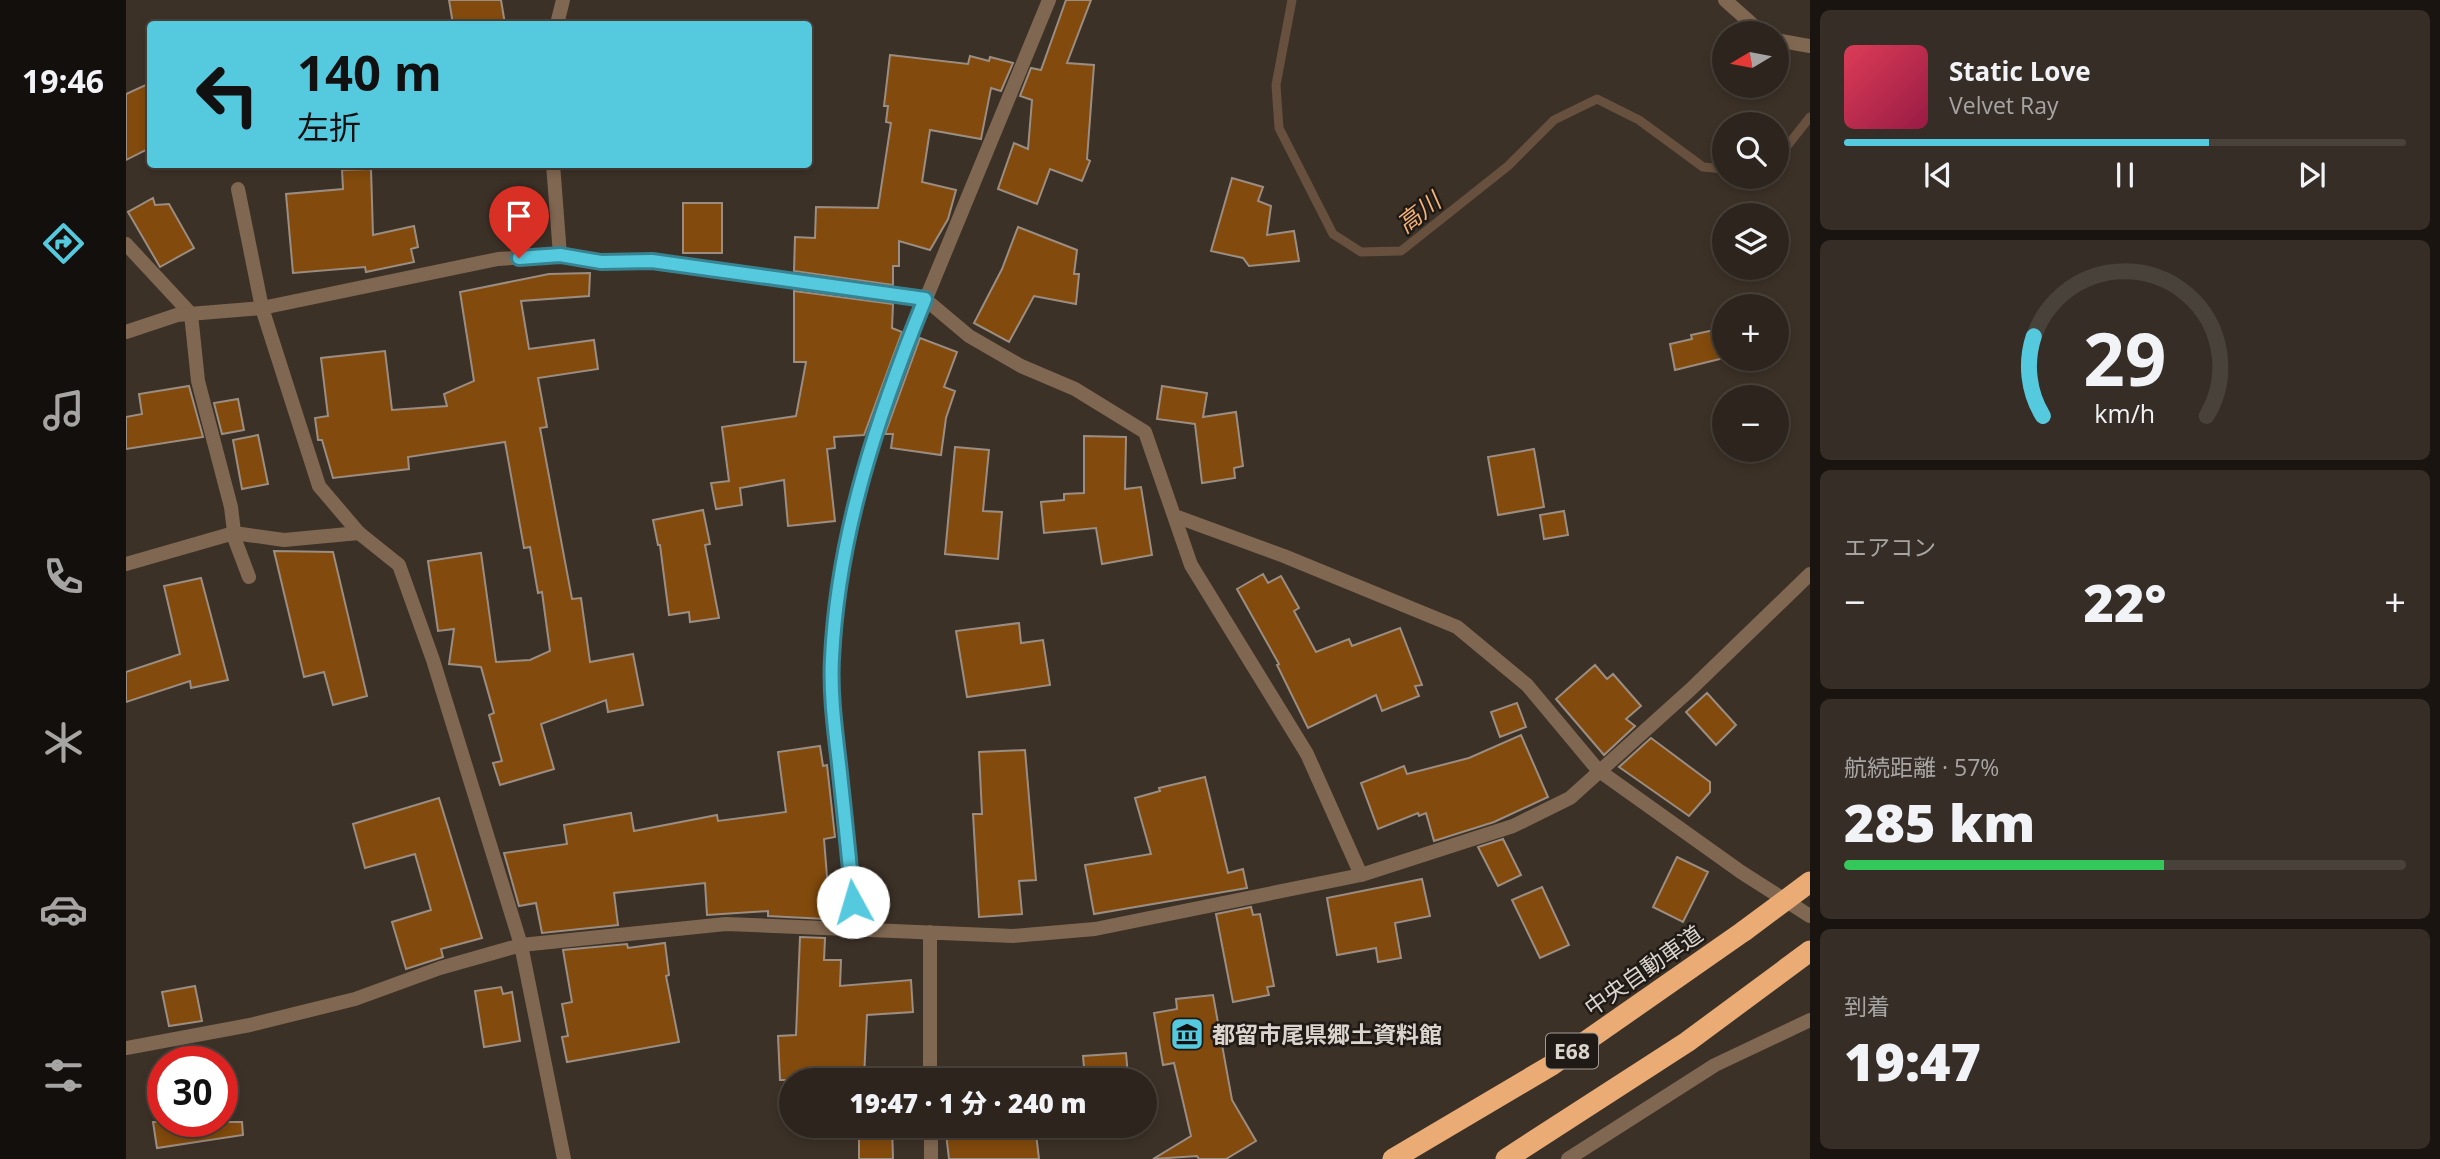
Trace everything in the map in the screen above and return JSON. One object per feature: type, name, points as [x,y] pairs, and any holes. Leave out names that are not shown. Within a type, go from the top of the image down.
[{"type":"highway","name":"中央自動車道","points":[[1393,1159],[1552,1065],[1810,882]]},
{"type":"highway","name":"E68","points":[[1506,1159],[1687,1042],[1810,951]]},
{"type":"street","points":[[557,21],[563,0]]},
{"type":"street","points":[[856,929],[833,709],[832,660],[835,616],[858,486],[890,386],[1049,0]]},
{"type":"street","points":[[1725,0],[1749,21]]},
{"type":"street","points":[[1789,42],[1810,46]]},
{"type":"street","points":[[553,168],[560,255]]},
{"type":"street","points":[[238,189],[262,308],[319,486],[359,533],[400,565],[433,660],[520,945],[564,1159]]},
{"type":"street","points":[[126,244],[191,314],[198,381],[231,507],[234,533],[249,577]]},
{"type":"street","points":[[126,332],[177,315],[262,308],[498,259],[560,255],[601,262],[652,261],[925,299],[969,336],[1021,366],[1075,389],[1145,432],[1191,565],[1307,754],[1361,875]]},
{"type":"street","points":[[1175,516],[1284,556],[1457,627],[1527,685],[1598,770],[1741,872],[1810,916]]},
{"type":"street","points":[[126,564],[234,533],[284,540],[359,533]]},
{"type":"street","points":[[126,1048],[250,1025],[355,999],[440,968],[520,945],[726,923],[1013,936],[1095,929],[1361,875],[1513,826],[1570,798],[1690,690],[1810,574]]},
{"type":"street","points":[[930,932],[930,1068]]},
{"type":"street","points":[[1568,1159],[1714,1065],[1810,1020]]},
{"type":"street","points":[[931,1138],[931,1159]]},
{"type":"building","points":[[449,0],[501,0],[504,21],[452,21]]},
{"type":"building","points":[[1066,0],[1091,0],[1067,63],[1094,65],[1087,159],[1090,161],[1082,181],[1050,169],[1037,204],[998,189],[1014,143],[1028,149],[1032,100],[1020,96],[1031,68],[1041,70]]},
{"type":"building","points":[[890,55],[968,64],[970,56],[989,61],[990,57],[1013,63],[1001,91],[991,88],[981,139],[930,130],[922,182],[956,190],[948,219],[930,250],[899,241],[899,266],[893,266],[893,285],[794,271],[795,237],[815,238],[816,207],[878,208],[891,123],[886,122],[888,106],[884,106]]},
{"type":"building","points":[[147,84],[147,150],[126,160],[126,94]]},
{"type":"building","points":[[371,169],[373,235],[414,226],[418,247],[411,249],[414,262],[366,272],[365,267],[293,273],[286,194],[343,189],[342,170]]},
{"type":"building","points":[[1232,178],[1263,187],[1258,201],[1271,206],[1267,235],[1294,231],[1299,261],[1249,266],[1243,258],[1211,251]]},
{"type":"building","points":[[153,198],[155,205],[169,204],[194,248],[160,267],[128,212]]},
{"type":"building","points":[[683,203],[722,203],[722,253],[683,253]]},
{"type":"building","points":[[1018,227],[1077,250],[1074,274],[1079,274],[1076,304],[1034,296],[1009,342],[974,323],[1002,269]]},
{"type":"building","points":[[590,273],[589,296],[521,301],[529,349],[594,340],[598,369],[538,378],[547,427],[540,428],[572,599],[581,598],[590,662],[633,654],[643,705],[608,712],[606,700],[541,724],[554,769],[500,785],[493,763],[502,761],[489,715],[494,713],[481,667],[449,664],[454,629],[438,631],[428,561],[481,553],[496,662],[530,660],[550,651],[542,592],[538,593],[530,547],[524,548],[505,442],[408,457],[409,469],[333,478],[322,440],[318,440],[315,418],[328,416],[321,358],[385,351],[392,410],[447,406],[444,394],[474,381],[460,292],[549,274]]},
{"type":"building","points":[[794,291],[893,304],[892,328],[902,332],[864,435],[834,437],[835,448],[827,449],[835,521],[788,526],[784,480],[740,488],[742,505],[716,509],[711,483],[729,481],[722,427],[796,416],[806,362],[794,362]]},
{"type":"building","points":[[1712,330],[1712,361],[1675,370],[1670,344],[1692,339],[1691,335]]},
{"type":"building","points":[[920,338],[957,352],[944,387],[955,391],[946,418],[941,455],[891,448],[893,434],[885,434]]},
{"type":"building","points":[[189,386],[203,437],[126,449],[126,417],[142,414],[139,394]]},
{"type":"building","points":[[1162,386],[1207,393],[1203,417],[1236,412],[1243,466],[1234,468],[1235,478],[1202,483],[1195,424],[1157,419]]},
{"type":"building","points":[[238,399],[244,430],[222,434],[214,403]]},
{"type":"building","points":[[258,435],[268,484],[242,489],[233,440]]},
{"type":"building","points":[[1084,436],[1126,437],[1125,489],[1141,487],[1152,555],[1102,564],[1096,528],[1044,533],[1041,502],[1064,500],[1064,494],[1084,493]]},
{"type":"building","points":[[955,447],[989,450],[983,511],[1002,512],[998,559],[945,554]]},
{"type":"building","points":[[1534,449],[1544,507],[1498,515],[1488,457]]},
{"type":"building","points":[[703,510],[710,544],[705,545],[719,618],[690,622],[689,612],[669,615],[660,545],[653,520]]},
{"type":"building","points":[[1564,511],[1568,535],[1544,539],[1540,515]]},
{"type":"building","points":[[274,551],[333,552],[367,696],[333,705],[324,672],[304,677]]},
{"type":"building","points":[[1263,574],[1268,583],[1281,576],[1299,608],[1294,611],[1316,652],[1349,639],[1352,646],[1400,628],[1422,685],[1415,686],[1419,696],[1382,711],[1376,695],[1308,728],[1277,665],[1279,664],[1237,589]]},
{"type":"building","points":[[201,578],[228,680],[191,688],[190,681],[126,702],[126,672],[180,654],[164,586]]},
{"type":"building","points":[[1019,623],[1021,643],[1043,640],[1050,685],[967,697],[956,631]]},
{"type":"building","points":[[1595,665],[1607,679],[1613,674],[1641,706],[1626,719],[1635,726],[1604,755],[1556,699]]},
{"type":"building","points":[[1707,693],[1736,725],[1716,745],[1686,712]]},
{"type":"building","points":[[1517,703],[1526,727],[1500,737],[1491,712]]},
{"type":"building","points":[[1521,735],[1548,797],[1494,822],[1434,841],[1426,813],[1419,816],[1418,813],[1378,829],[1361,783],[1404,766],[1407,774],[1469,758]]},
{"type":"building","points":[[1651,738],[1710,782],[1710,792],[1689,816],[1619,767]]},
{"type":"building","points":[[820,746],[823,766],[827,765],[835,837],[824,839],[830,914],[825,915],[825,919],[768,916],[768,911],[707,915],[705,883],[614,893],[618,925],[542,933],[536,903],[519,906],[504,853],[567,844],[564,825],[631,813],[634,831],[717,815],[718,821],[786,812],[778,752]]},
{"type":"building","points":[[1025,750],[1036,880],[1019,881],[1022,914],[979,917],[973,814],[982,814],[979,752]]},
{"type":"building","points":[[1205,777],[1228,873],[1243,869],[1247,888],[1094,914],[1085,865],[1151,854],[1135,798],[1160,791],[1159,788]]},
{"type":"building","points":[[439,798],[482,938],[441,949],[443,957],[406,969],[392,922],[431,910],[415,854],[365,868],[353,824]]},
{"type":"building","points":[[1503,839],[1521,875],[1498,886],[1478,847]]},
{"type":"building","points":[[1677,857],[1708,872],[1683,922],[1653,907]]},
{"type":"building","points":[[1422,879],[1430,916],[1395,923],[1401,958],[1378,962],[1376,948],[1337,955],[1327,898]]},
{"type":"building","points":[[1542,887],[1569,945],[1540,958],[1512,900]]},
{"type":"building","points":[[1251,907],[1253,915],[1260,914],[1274,986],[1267,987],[1269,995],[1233,1002],[1216,914]]},
{"type":"building","points":[[800,937],[825,938],[824,960],[841,960],[840,986],[911,980],[913,1012],[867,1015],[864,1068],[779,1068],[778,1036],[796,1035]]},
{"type":"building","points":[[665,943],[669,975],[666,976],[679,1042],[567,1062],[562,1037],[568,1036],[562,1004],[572,1002],[563,950],[627,944],[628,948]]},
{"type":"building","points":[[195,986],[202,1021],[169,1026],[162,992]]},
{"type":"building","points":[[501,987],[503,994],[512,992],[520,1041],[484,1047],[475,991]]},
{"type":"building","points":[[1213,995],[1232,1100],[1256,1141],[1226,1159],[1199,1159],[1197,1156],[1153,1159],[1191,1136],[1174,1063],[1163,1065],[1154,1013],[1177,1009],[1176,999]]},
{"type":"building","points":[[1126,1053],[1127,1068],[1084,1068],[1083,1056]]},
{"type":"building","points":[[238,1122],[242,1122],[243,1135],[238,1136]]},
{"type":"building","points":[[155,1137],[230,1137],[157,1148]]},
{"type":"building","points":[[859,1138],[892,1138],[893,1159],[859,1159]]},
{"type":"building","points":[[947,1138],[1037,1138],[1039,1159],[949,1159]]},
{"type":"waterway","name":"高川","points":[[1292,0],[1276,85],[1279,128],[1333,234],[1361,252],[1401,251],[1508,166],[1554,120],[1597,99],[1639,120],[1703,167],[1712,168]]},
{"type":"waterway","name":"高川","points":[[1789,144],[1810,117]]},
{"type":"place","name":"都留市尾県郷土資料館","points":[[1187,1034]]},
{"type":"route","points":[[519,258],[560,255],[601,262],[652,261],[925,299],[890,386],[858,486],[835,616],[833,709],[853,902]]}]
